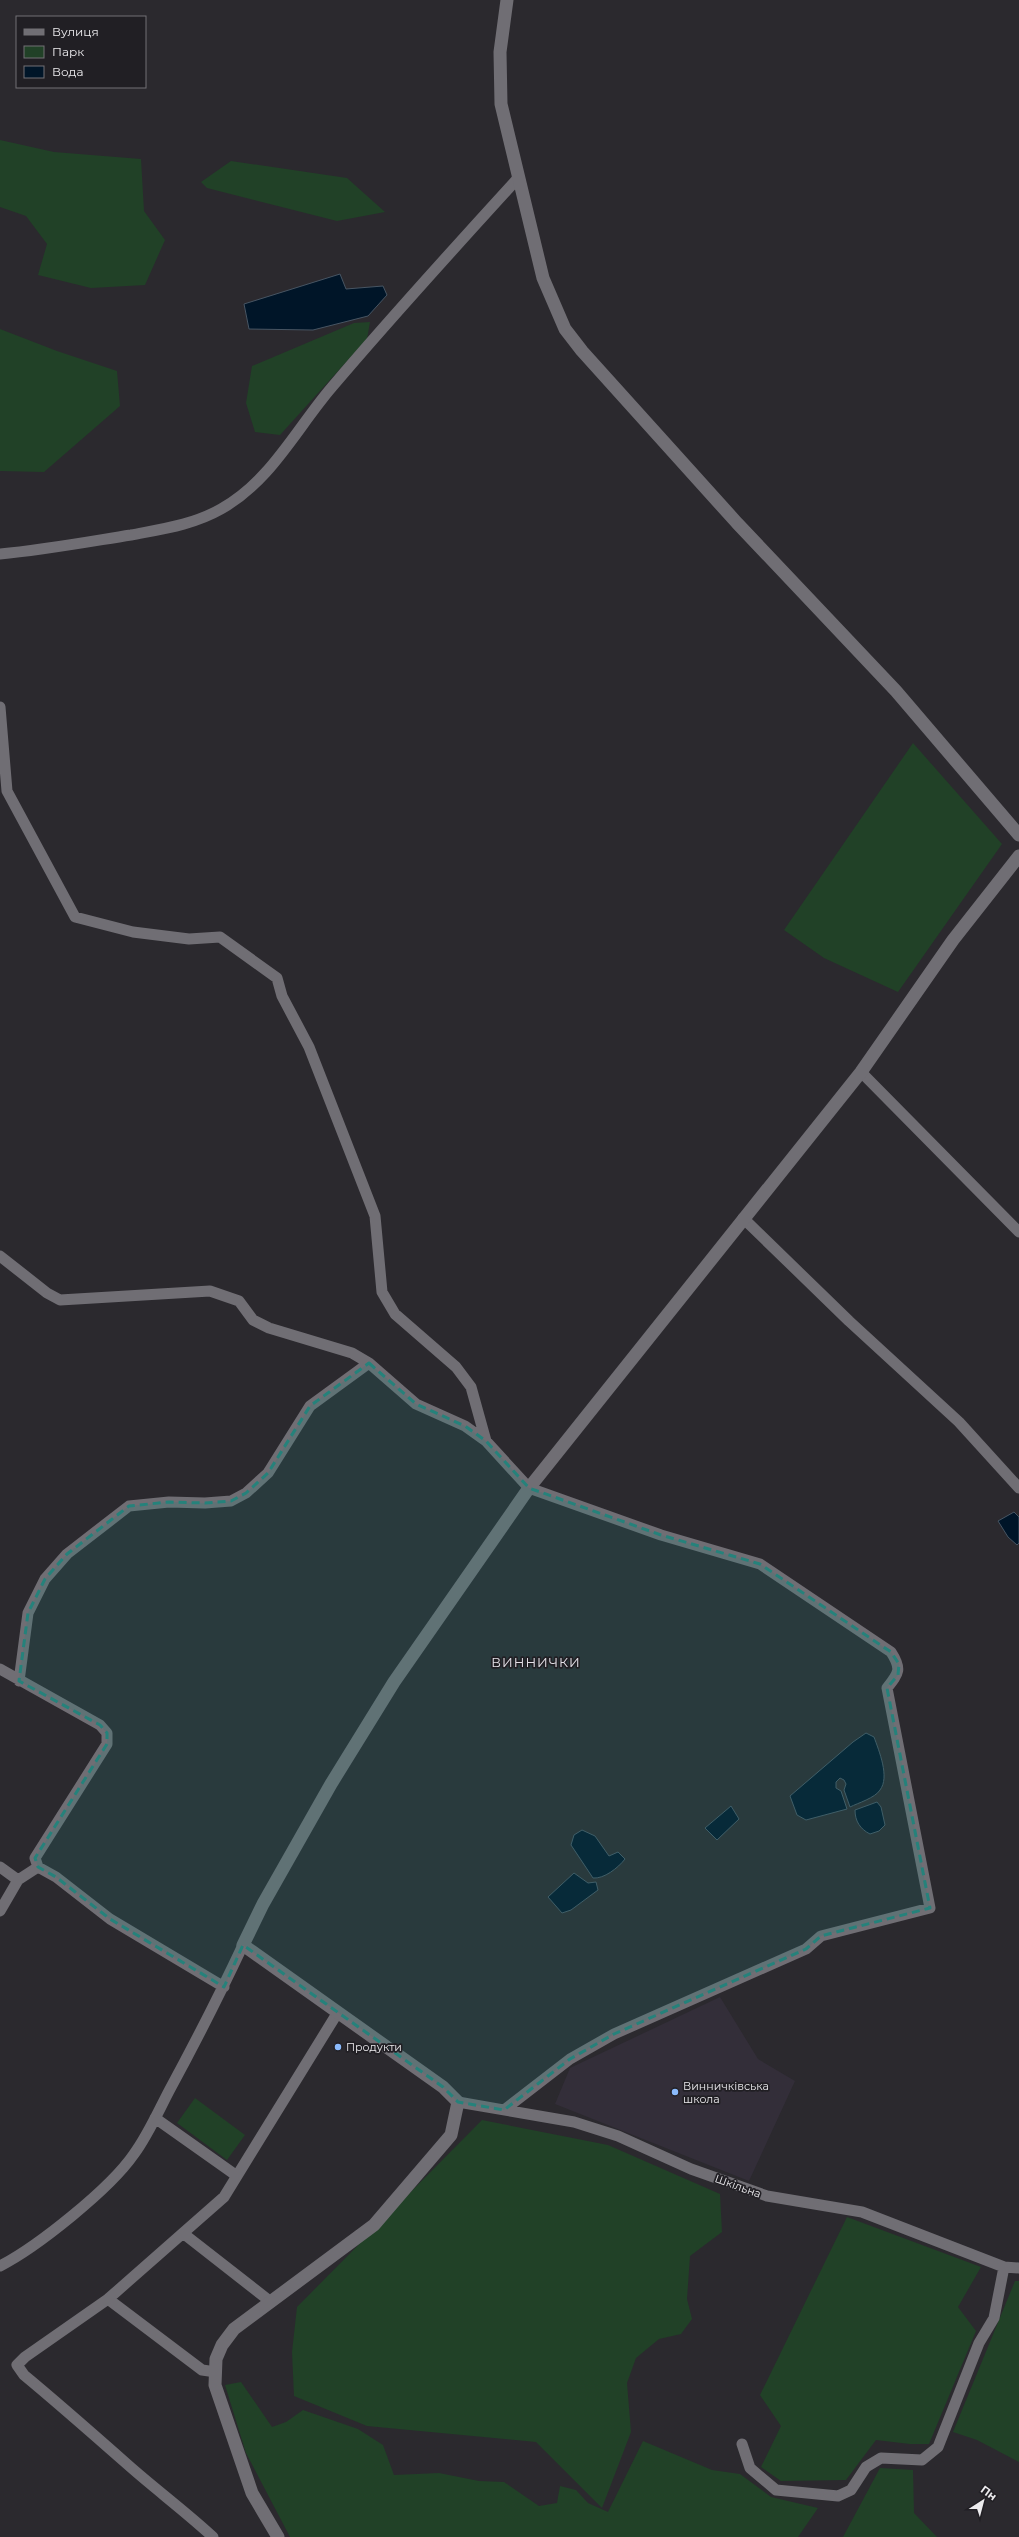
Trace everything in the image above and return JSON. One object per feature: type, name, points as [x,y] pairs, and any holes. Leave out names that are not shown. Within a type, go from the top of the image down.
[{"type":"street","points":[[507,0],[500,52],[502,104],[543,278],[565,329],[582,351],[737,524],[896,691],[1019,834]]},
{"type":"street","points":[[0,554],[49,550],[191,524],[222,509],[253,486],[288,449],[316,406],[382,328],[519,177]]},
{"type":"street","points":[[0,707],[7,792],[75,917],[133,932],[189,939],[220,937],[277,978],[282,996],[309,1047],[375,1216],[382,1292],[395,1314],[456,1367],[471,1388],[486,1441]]},
{"type":"street","points":[[0,2266],[23,2252],[113,2179],[134,2154],[155,2118],[224,1987],[263,1904],[327,1790],[382,1701],[529,1488],[860,1072],[953,940],[1019,856]]},
{"type":"street","points":[[860,1072],[1019,1232]]},
{"type":"street","points":[[743,1218],[849,1322],[959,1422],[1019,1488]]},
{"type":"street","points":[[0,1256],[37,1286],[60,1300],[210,1291],[239,1301],[253,1320],[269,1328],[330,1344],[352,1353],[369,1363],[416,1404],[465,1426],[486,1441],[529,1488],[661,1535],[760,1564],[891,1652],[899,1664],[898,1675],[887,1688],[930,1908],[821,1936],[806,1949],[614,2034],[570,2059],[504,2110]]},
{"type":"street","points":[[19,1681],[28,1613],[45,1579],[67,1554],[129,1506],[169,1502],[205,1504],[231,1501],[246,1493],[268,1473],[310,1406],[369,1363]]},
{"type":"street","points":[[0,1668],[19,1681],[100,1725],[107,1733],[107,1744],[35,1858],[38,1867],[56,1877],[110,1919],[224,1987]]},
{"type":"street","points":[[0,1867],[18,1880]]},
{"type":"street","points":[[0,1911],[18,1880],[38,1867]]},
{"type":"street","points":[[243,1945],[443,2087],[458,2102],[451,2135],[374,2225],[234,2329],[222,2345],[216,2359],[215,2385],[252,2493],[278,2537]]},
{"type":"street","points":[[213,2537],[183,2509],[128,2465],[84,2424],[24,2375],[17,2365],[24,2357],[108,2300],[224,2197],[338,2012]]},
{"type":"street","name":"Шкільна","points":[[458,2102],[574,2122],[618,2136],[691,2168],[767,2196],[862,2212],[1004,2267],[1019,2268]]},
{"type":"street","points":[[155,2118],[237,2176]]},
{"type":"street","points":[[184,2234],[271,2302]]},
{"type":"street","points":[[742,2444],[750,2468],[776,2490],[838,2496],[851,2490],[866,2467],[882,2458],[922,2460],[938,2447],[979,2343],[994,2318],[1004,2267]]},
{"type":"street","points":[[108,2300],[202,2370],[216,2372]]},
{"type":"highlighted area","points":[[369,1363],[416,1404],[465,1426],[486,1441],[529,1488],[661,1535],[760,1564],[891,1652],[899,1664],[898,1675],[887,1688],[930,1908],[821,1936],[806,1949],[614,2034],[570,2059],[504,2110],[458,2102],[443,2087],[243,1945],[224,1987],[110,1919],[56,1877],[38,1867],[35,1858],[107,1744],[107,1733],[100,1725],[19,1681],[28,1613],[45,1579],[67,1554],[129,1506],[169,1502],[205,1503],[231,1501],[246,1493],[268,1473],[310,1406]]},
{"type":"shaded area","name":"Винничківська школа","points":[[720,1997],[758,2059],[795,2081],[749,2181],[555,2104],[570,2068]]},
{"type":"green space","points":[[0,140],[54,152],[141,159],[144,211],[165,240],[145,285],[91,288],[38,275],[47,244],[26,216],[0,207]]},
{"type":"green space","points":[[231,161],[347,178],[385,212],[337,221],[207,188],[201,182]]},
{"type":"green space","points":[[370,322],[367,339],[280,435],[255,432],[246,403],[252,366],[354,323]]},
{"type":"green space","points":[[0,329],[57,351],[117,371],[120,406],[44,472],[0,471]]},
{"type":"green space","points":[[913,743],[1002,844],[898,992],[824,958],[784,930]]},
{"type":"green space","points":[[195,2098],[245,2135],[227,2160],[177,2123]]},
{"type":"green space","points":[[482,2120],[608,2145],[720,2194],[722,2232],[690,2256],[687,2299],[692,2319],[681,2334],[659,2339],[636,2358],[627,2383],[631,2432],[602,2508],[536,2442],[367,2426],[294,2396],[292,2352],[297,2307]]},
{"type":"green space","points":[[847,2217],[981,2267],[958,2307],[976,2331],[929,2444],[910,2444],[876,2440],[846,2480],[781,2481],[761,2467],[781,2426],[760,2395]]},
{"type":"green space","points":[[1015,2281],[1019,2281],[1019,2462],[977,2440],[953,2432]]},
{"type":"green space","points":[[241,2382],[272,2427],[286,2422],[303,2410],[358,2429],[383,2445],[394,2475],[439,2473],[479,2481],[504,2482],[539,2506],[557,2503],[560,2486],[576,2490],[588,2503],[608,2512],[643,2441],[712,2470],[740,2474],[771,2497],[818,2508],[798,2537],[290,2537],[246,2453],[225,2385]]},
{"type":"green space","points":[[880,2468],[913,2470],[914,2513],[937,2537],[843,2537]]},
{"type":"water","points":[[340,274],[346,289],[383,286],[387,295],[368,316],[313,330],[249,329],[244,304]]},
{"type":"water","points":[[1014,1512],[1019,1517],[1019,1543],[1017,1545],[1008,1537],[998,1521]]},
{"type":"water","points":[[866,1733],[874,1737],[883,1764],[883,1785],[878,1793],[850,1807],[844,1790],[846,1784],[844,1780],[840,1778],[836,1782],[836,1788],[841,1791],[847,1809],[806,1820],[797,1815],[790,1796],[853,1742]]},
{"type":"water","points":[[877,1802],[881,1807],[885,1825],[879,1831],[870,1834],[863,1830],[859,1824],[856,1818],[855,1810]]},
{"type":"water","points":[[731,1806],[739,1819],[717,1840],[705,1828]]},
{"type":"water","points":[[582,1830],[595,1836],[609,1856],[618,1852],[625,1859],[619,1866],[602,1877],[593,1878],[571,1845],[574,1835]]},
{"type":"water","points":[[574,1873],[588,1883],[596,1882],[598,1890],[571,1910],[562,1913],[548,1897]]},
{"type":"place","name":"Продукти","points":[[338,2047]]},
{"type":"place","name":"Винничківська школа","points":[[675,2092]]},
{"type":"district","name":"ВИННИЧКИ","points":[[536,1662]]}]
